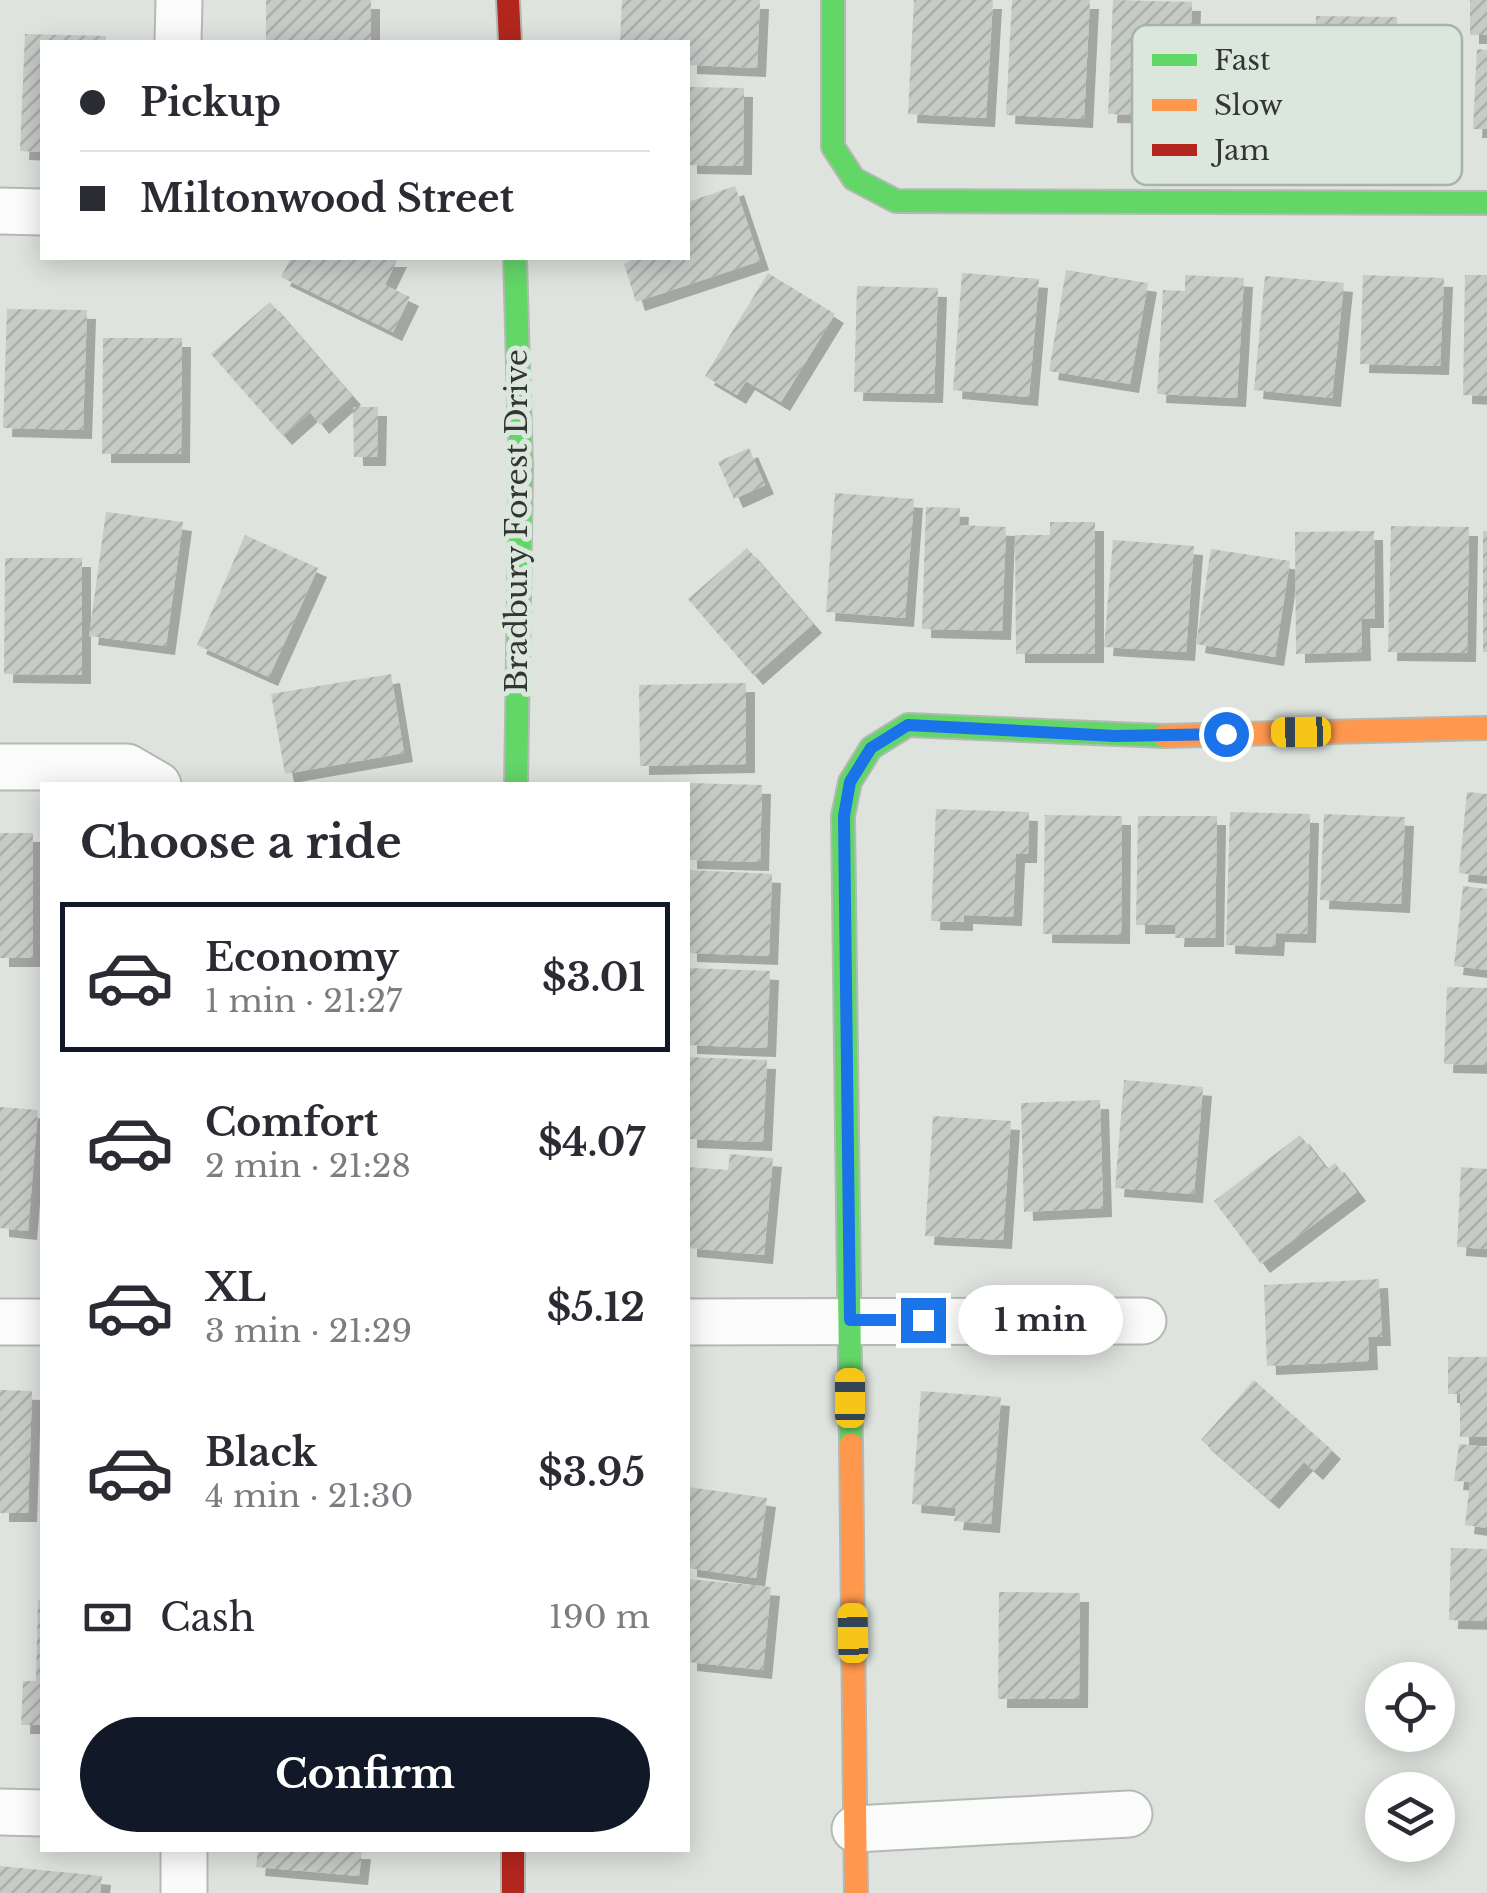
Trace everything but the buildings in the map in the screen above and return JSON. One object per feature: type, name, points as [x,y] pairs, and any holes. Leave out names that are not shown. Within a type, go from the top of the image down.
[{"type":"street","points":[[178,40],[179,0]]},
{"type":"street","points":[[508,0],[510,40]]},
{"type":"street","points":[[833,0],[833,147],[842,168],[859,185],[882,198],[910,204],[1487,203]]},
{"type":"street","points":[[0,211],[40,212]]},
{"type":"street","name":"Bradbury Forest Drive","points":[[515,260],[521,470],[516,782]]},
{"type":"street","points":[[856,1893],[844,816],[850,782],[871,748],[908,725],[1115,736],[1487,728]]},
{"type":"street","points":[[0,767],[113,766],[153,782]]},
{"type":"street","points":[[690,1322],[1142,1321]]},
{"type":"street","points":[[0,1322],[40,1322]]},
{"type":"street","points":[[0,1812],[40,1813]]},
{"type":"street","points":[[855,1829],[1128,1814]]},
{"type":"street","points":[[184,1852],[184,1893]]},
{"type":"street","points":[[513,1852],[513,1893]]},
{"type":"traffic: fast","points":[[833,0],[833,147],[854,179],[896,201],[1487,203]]},
{"type":"traffic: fast","points":[[515,260],[521,469],[516,782]]},
{"type":"traffic: fast","points":[[851,1444],[843,816],[850,782],[871,748],[908,725],[1164,736]]},
{"type":"traffic: slow","points":[[1164,736],[1487,728]]},
{"type":"traffic: slow","points":[[851,1444],[856,1893]]},
{"type":"traffic: jam","points":[[508,0],[510,40]]},
{"type":"traffic: jam","points":[[513,1852],[513,1893]]},
{"type":"route","points":[[923,1320],[850,1320],[844,816],[850,782],[871,748],[908,725],[1115,736],[1226,734]]}]
